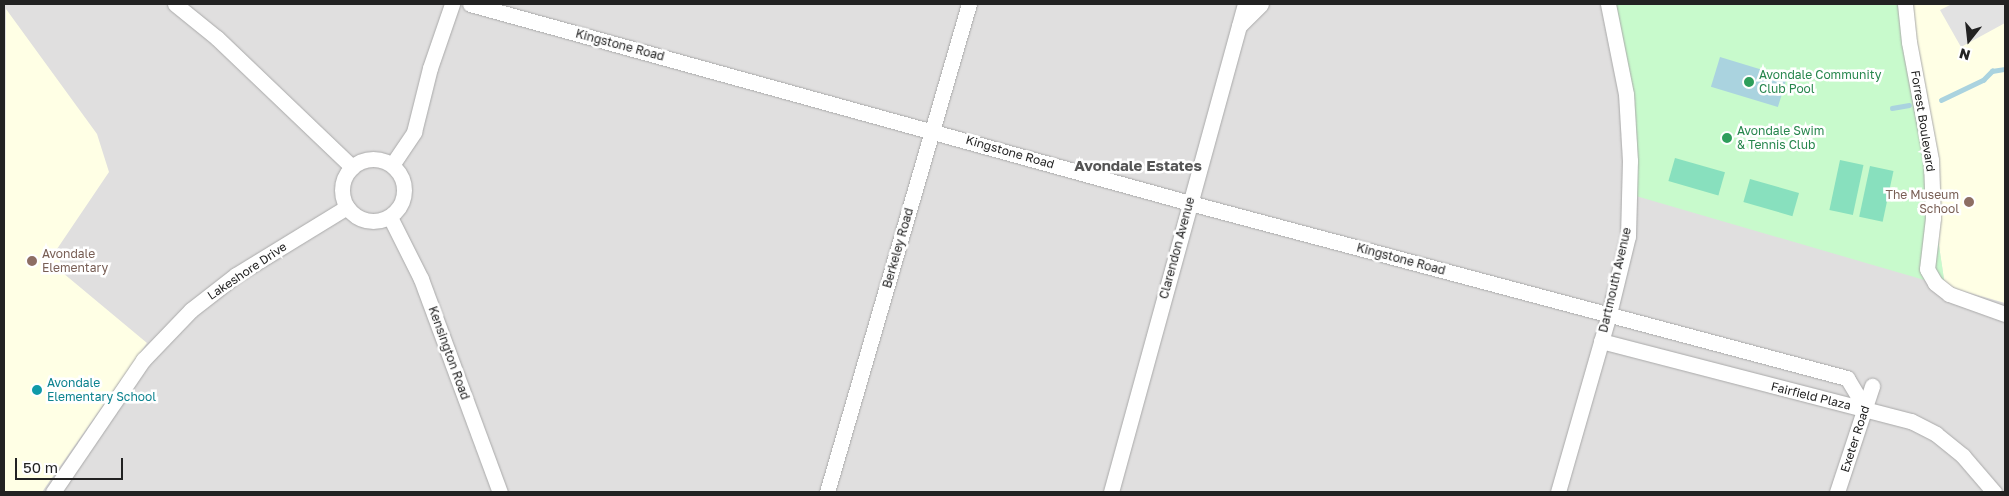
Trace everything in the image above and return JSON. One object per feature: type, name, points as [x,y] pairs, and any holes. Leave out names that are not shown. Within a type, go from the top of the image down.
[{"type":"street","points":[[175,4],[217,38],[352,167]]},
{"type":"street","points":[[392,165],[414,132],[430,68],[452,4]]},
{"type":"street","name":"Kingstone Road","points":[[470,4],[1190,202],[1609,314]]},
{"type":"street","name":"Berkeley Road","points":[[827,492],[969,4]]},
{"type":"street","name":"Clarendon Avenue","points":[[1111,492],[1244,4]]},
{"type":"street","points":[[1238,28],[1261,4]]},
{"type":"street","name":"Dartmouth Avenue","points":[[1558,492],[1609,314],[1628,236],[1630,161],[1626,94],[1608,4]]},
{"type":"street","name":"Forrest Boulevard","points":[[1905,4],[1909,42],[1931,160],[1933,218],[1928,269],[1935,283],[1949,294],[2005,314]]},
{"type":"street","points":[[376,159],[392,165],[404,182],[403,202],[390,217],[381,221],[362,220],[347,207],[342,186],[352,167],[376,159]]},
{"type":"street","name":"Lakeshore Drive","points":[[53,492],[143,360],[191,310],[236,275],[347,207]]},
{"type":"street","name":"Kensington Road","points":[[390,217],[421,279],[500,492]]},
{"type":"street","name":"Fairfield Plaza","points":[[1609,314],[1847,378],[1865,408]]},
{"type":"street","name":"Fairfield Plaza","points":[[1601,341],[1840,405],[1865,408]]},
{"type":"street","name":"Exeter Road","points":[[1837,492],[1872,386]]},
{"type":"street","points":[[1865,408],[1911,421],[1936,434],[1963,456],[1994,492]]},
{"type":"shaded area","points":[[4,4],[2005,4],[2005,492],[4,492]]},
{"type":"shaded area","name":"The Museum School","points":[[1903,4],[2005,4],[2005,303],[1945,286]]},
{"type":"shaded area","points":[[1952,4],[2005,4],[2005,23],[1961,47],[1940,10]]},
{"type":"shaded area","name":"Avondale Elementary","points":[[6,9],[97,134],[109,172],[57,249],[63,273],[147,343],[42,492],[4,492]]},
{"type":"green space","points":[[1609,4],[1903,4],[1945,286],[1636,196]]},
{"type":"green space","points":[[1675,158],[1725,172],[1718,195],[1668,181]]},
{"type":"green space","points":[[1840,160],[1863,165],[1853,215],[1829,210]]},
{"type":"green space","points":[[1870,166],[1893,171],[1883,222],[1859,217]]},
{"type":"green space","points":[[1750,179],[1799,193],[1792,216],[1743,202]]},
{"type":"water","name":"Avondale Community Club Pool","points":[[1720,57],[1787,77],[1778,107],[1711,87]]},
{"type":"waterway","points":[[1941,100],[1983,80],[1992,71],[2005,69]]},
{"type":"waterway","points":[[1892,108],[1909,105]]},
{"type":"place","name":"Avondale Community Club Pool","points":[[1749,82]]},
{"type":"place","name":"Avondale Swim & Tennis Club","points":[[1727,138]]},
{"type":"place","name":"The Museum School","points":[[1969,202]]},
{"type":"place","name":"Avondale Elementary","points":[[32,261]]},
{"type":"place","name":"Avondale Elementary School","points":[[37,390]]},
{"type":"district","name":"Avondale Estates","points":[[1138,166]]}]
